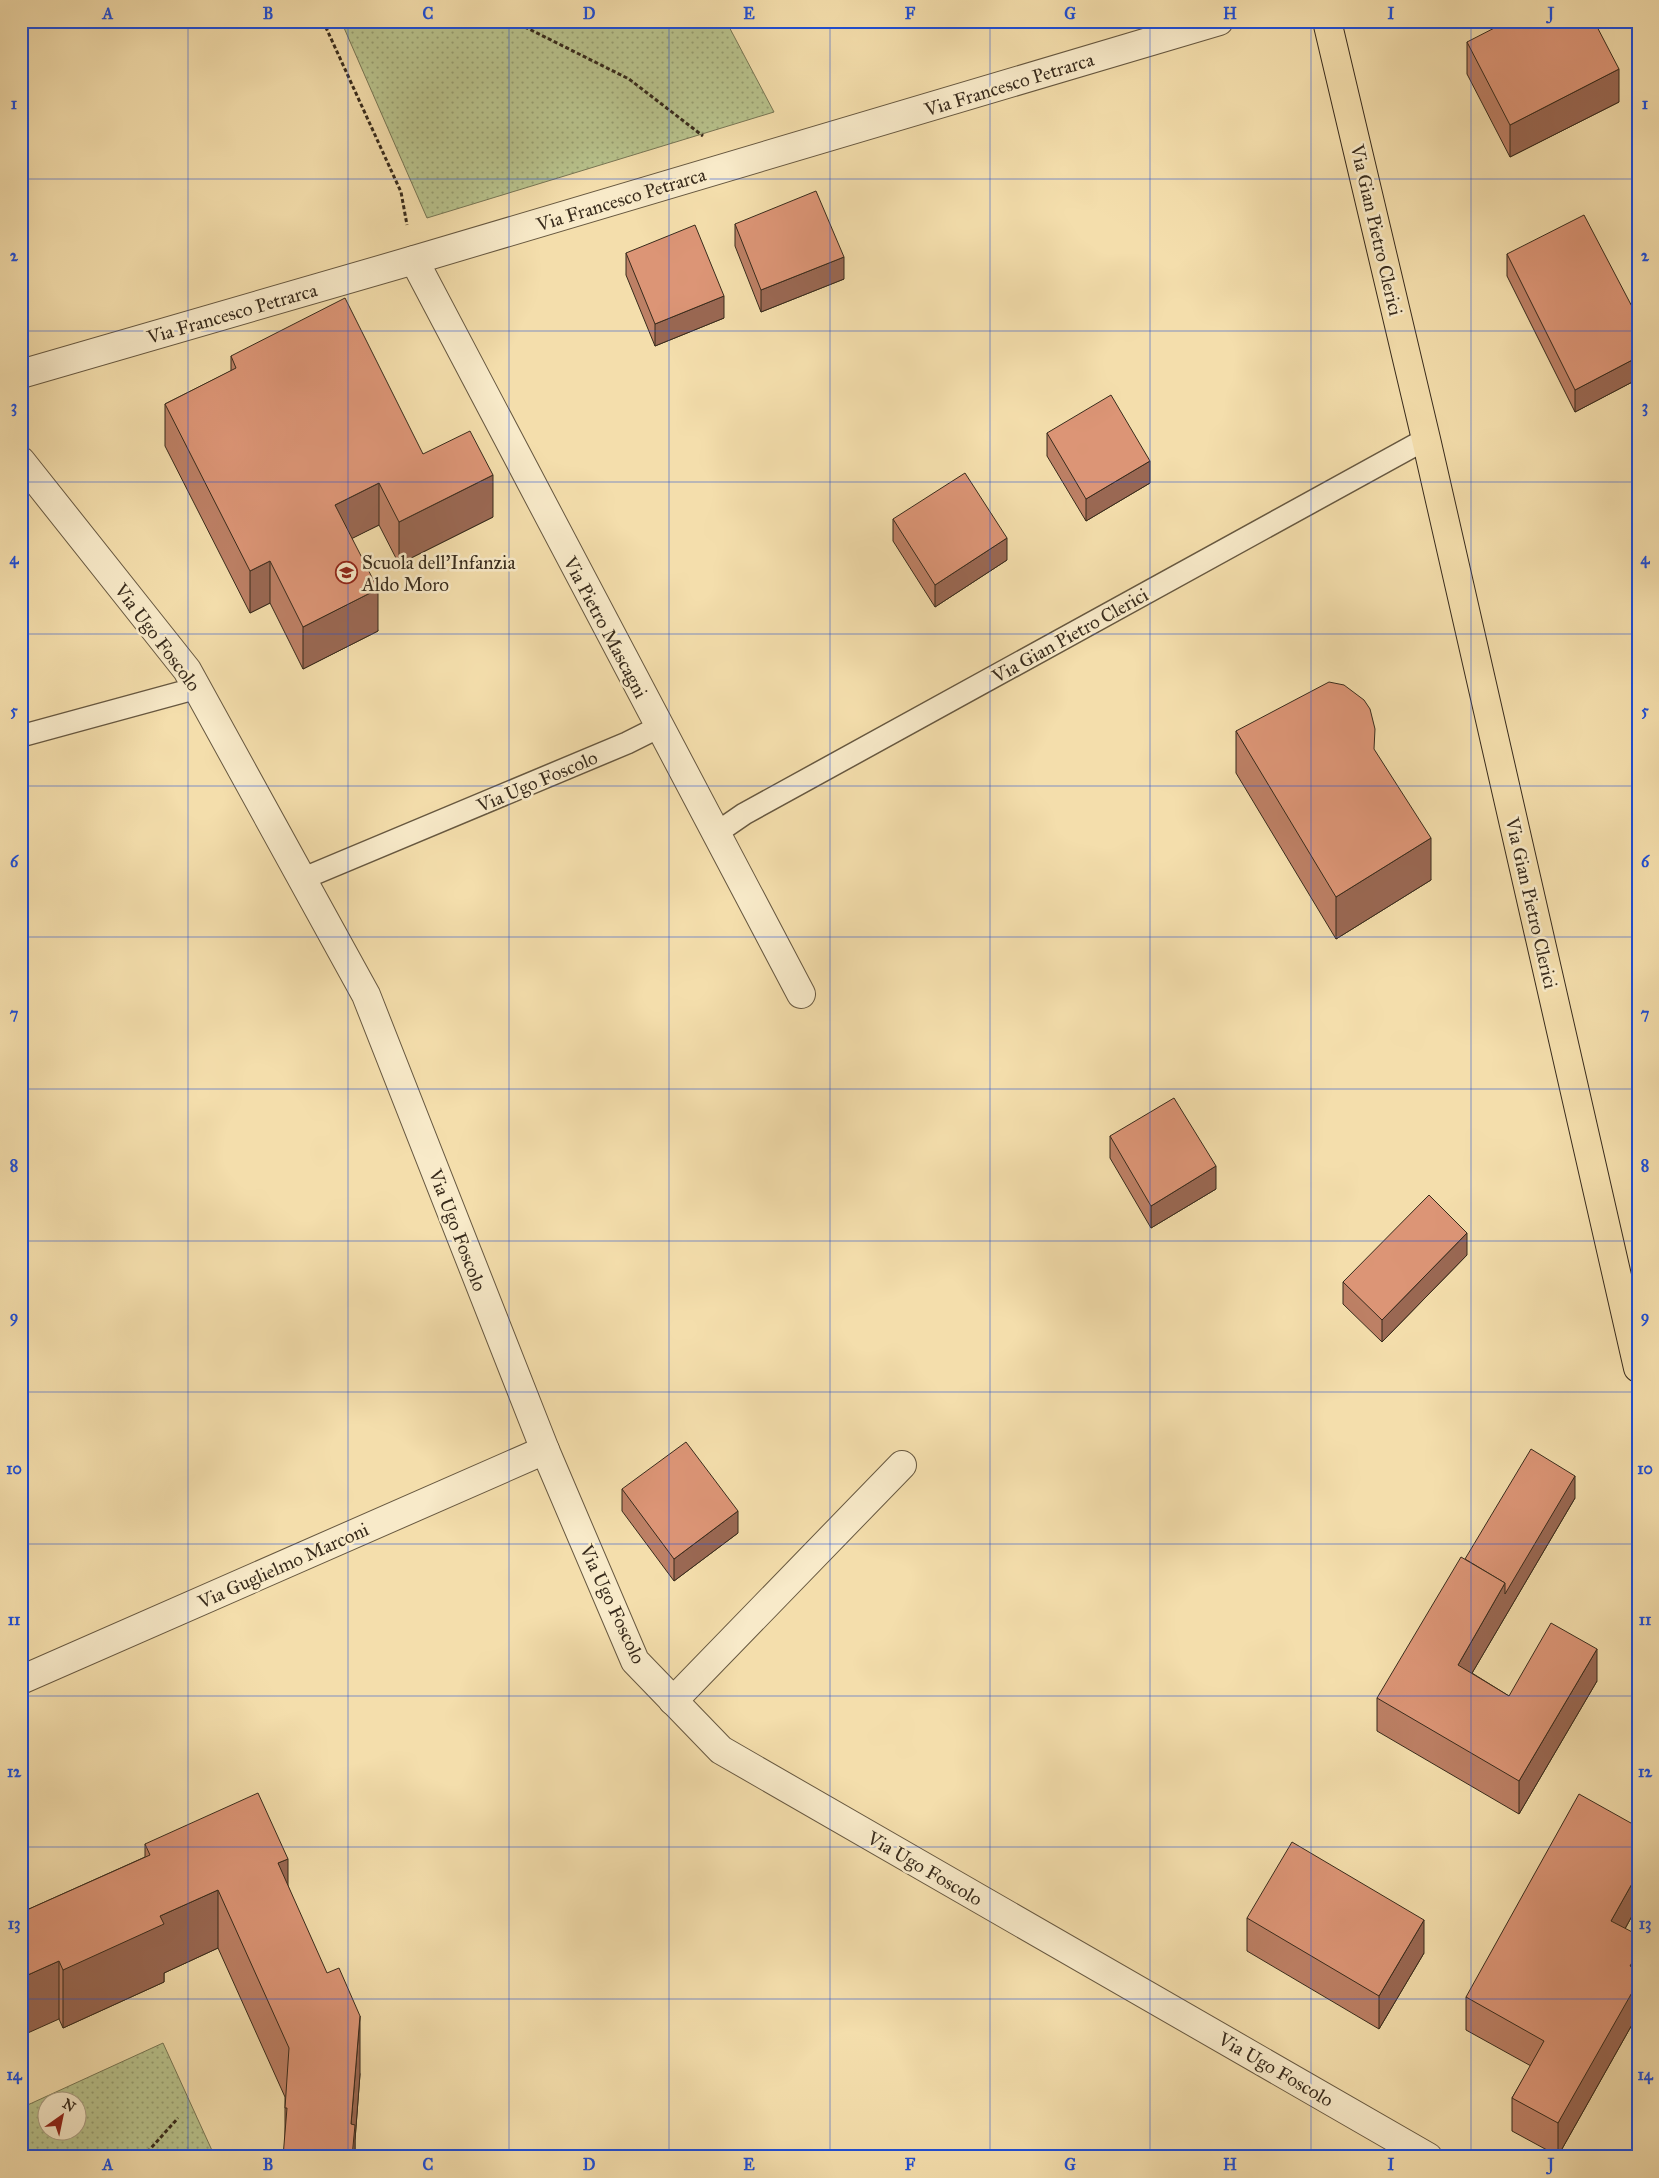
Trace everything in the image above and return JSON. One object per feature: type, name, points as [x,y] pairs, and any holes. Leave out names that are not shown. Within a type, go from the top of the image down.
[{"type":"main road","name":"Via Gian Pietro Clerici","points":[[1328,21],[1426,439],[1638,1368]]},
{"type":"street","name":"Via Francesco Petrarca","points":[[21,374],[414,260],[1219,21]]},
{"type":"street","name":"Via Pietro Mascagni","points":[[414,260],[801,994]]},
{"type":"street","name":"Via Ugo Foscolo","points":[[21,461],[187,670],[366,995],[545,1450],[636,1661],[721,1750],[1418,2155]]},
{"type":"street","name":"Via Guglielmo Marconi","points":[[21,1680],[545,1450]]},
{"type":"street","points":[[673,1701],[902,1466]]},
{"type":"lane","name":"Via Gian Pietro Clerici","points":[[715,834],[752,810],[1426,439]]},
{"type":"lane","points":[[21,736],[198,688]]},
{"type":"lane","name":"Via Ugo Foscolo","points":[[302,879],[627,743],[659,727]]},
{"type":"path","points":[[323,21],[401,192],[414,260]]},
{"type":"path","points":[[513,21],[629,79],[708,140]]},
{"type":"path","points":[[143,2157],[178,2118]]},
{"type":"green space","points":[[341,21],[726,21],[774,112],[427,218]]},
{"type":"green space","points":[[163,2043],[215,2157],[21,2157],[21,2108],[38,2100],[38,2140],[88,2140],[88,2090],[60,2090]]},
{"type":"building","points":[[1508,21],[1594,21],[1619,69],[1510,125],[1467,42]]},
{"type":"building","points":[[816,191],[844,257],[761,290],[735,224]]},
{"type":"building","points":[[1584,215],[1638,318],[1638,357],[1575,390],[1507,254]]},
{"type":"building","points":[[695,225],[724,296],[655,324],[626,253]]},
{"type":"building","points":[[345,298],[423,454],[470,431],[493,475],[399,522],[379,483],[335,505],[378,589],[303,627],[270,561],[250,571],[165,404],[236,368],[231,356]]},
{"type":"building","points":[[1111,395],[1150,461],[1086,499],[1047,433]]},
{"type":"building","points":[[965,473],[1007,538],[935,585],[893,519]]},
{"type":"building","points":[[1329,682],[1344,685],[1364,700],[1370,709],[1375,729],[1374,749],[1431,838],[1336,897],[1236,731]]},
{"type":"building","points":[[1174,1098],[1216,1166],[1151,1206],[1110,1136]]},
{"type":"building","points":[[1429,1195],[1467,1233],[1382,1320],[1343,1282]]},
{"type":"building","points":[[686,1442],[738,1511],[674,1559],[622,1489]]},
{"type":"building","points":[[1531,1449],[1575,1476],[1505,1594],[1505,1583],[1465,1559]]},
{"type":"building","points":[[1461,1557],[1505,1583],[1458,1665],[1509,1696],[1551,1623],[1597,1649],[1519,1781],[1377,1698]]},
{"type":"building","points":[[258,1793],[288,1859],[278,1863],[327,1973],[339,1968],[360,2016],[351,2124],[355,2125],[352,2157],[283,2157],[289,2048],[218,1890],[160,1916],[164,1924],[63,1970],[59,1961],[21,1978],[21,1900],[24,1898],[29,1909],[150,1855],[145,1844]]},
{"type":"building","points":[[1579,1794],[1638,1827],[1638,1873],[1611,1921],[1638,1935],[1638,1952],[1630,1966],[1638,1970],[1638,1982],[1558,2123],[1512,2098],[1544,2041],[1466,1997]]},
{"type":"building","points":[[1292,1842],[1424,1920],[1379,1996],[1247,1918]]},
{"type":"place","name":"Scuola dell'Infanzia Aldo Moro","points":[[346,573]]}]
